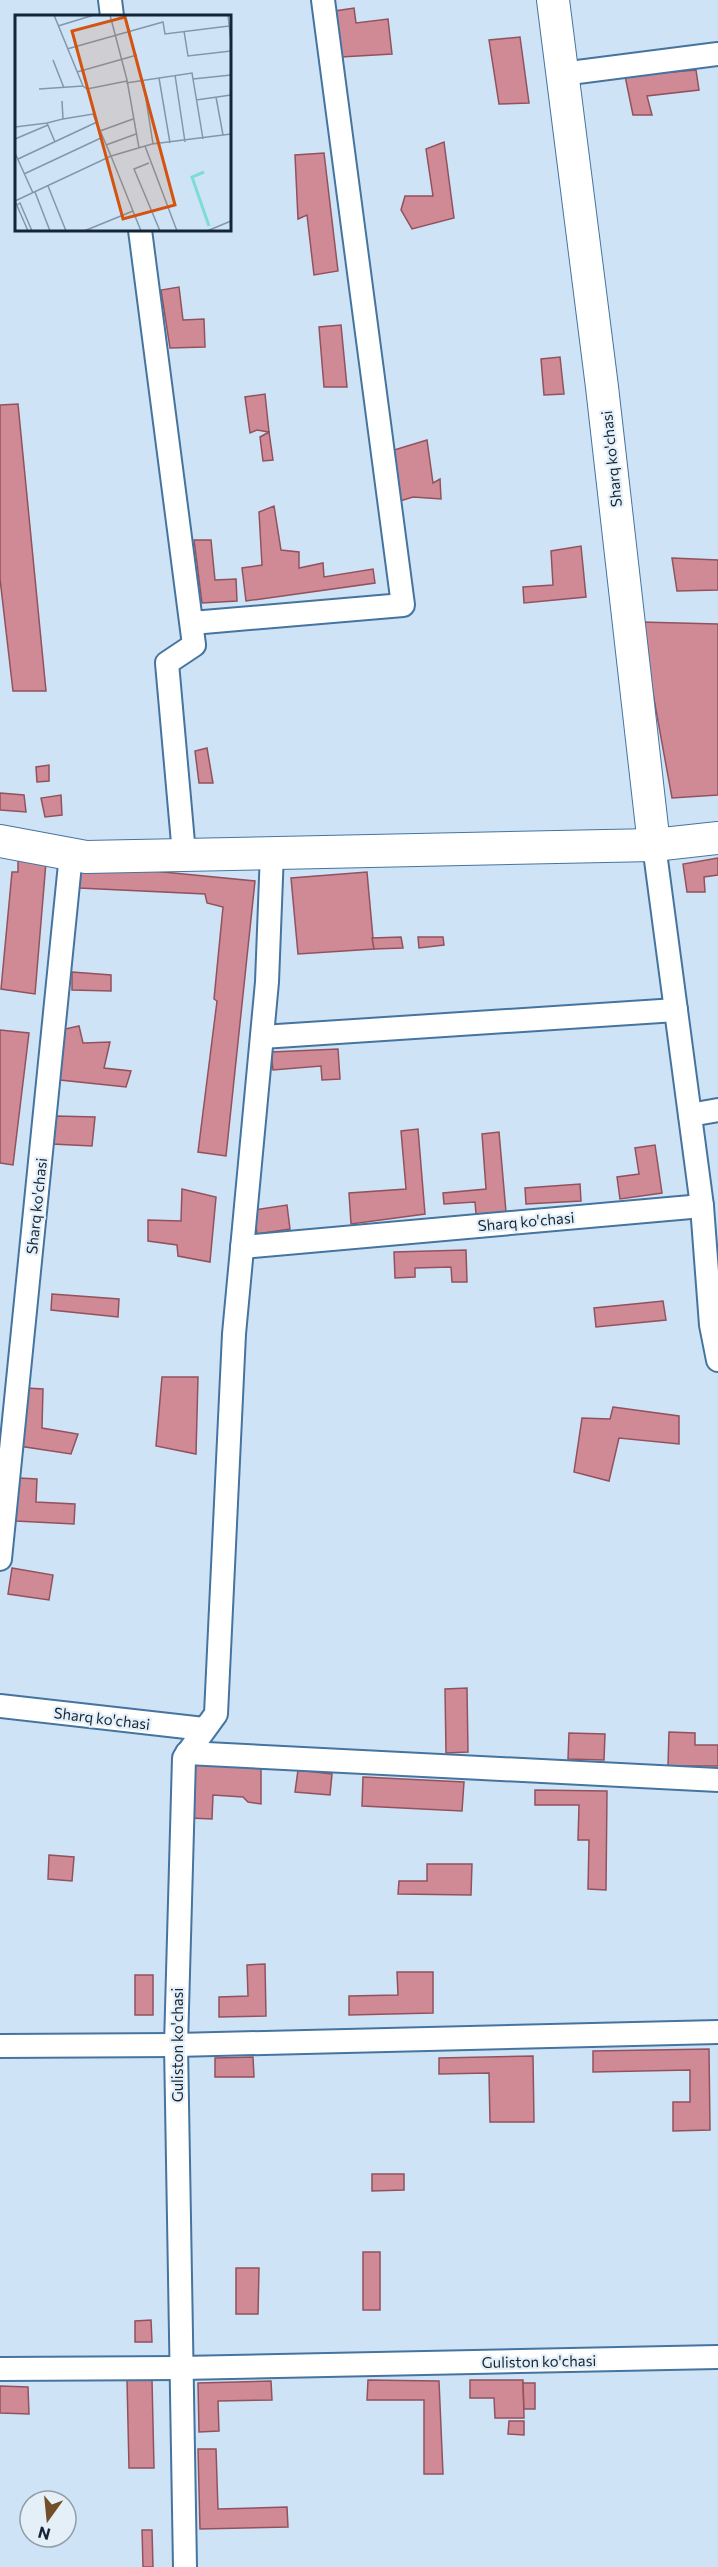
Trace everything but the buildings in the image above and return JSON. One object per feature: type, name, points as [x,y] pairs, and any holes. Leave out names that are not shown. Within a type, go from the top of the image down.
[{"type":"main road","name":"Sharq ko'chasi","points":[[553,0],[602,387],[654,845]]},
{"type":"main road","points":[[0,840],[86,856],[654,845],[718,837]]},
{"type":"street","points":[[110,0],[112,15]]},
{"type":"street","points":[[192,623],[403,605],[323,0]]},
{"type":"street","points":[[562,74],[718,54]]},
{"type":"street","points":[[140,231],[194,645],[167,663],[184,854]]},
{"type":"street","name":"Sharq ko'chasi","points":[[654,845],[702,1206],[718,1360]]},
{"type":"street","name":"Guliston ko'chasi","points":[[185,2567],[176,2045],[184,1758],[216,1714],[234,1334],[262,1037],[272,852]]},
{"type":"street","name":"Sharq ko'chasi","points":[[0,1559],[71,854]]},
{"type":"street","points":[[262,1037],[676,1010]]},
{"type":"street","points":[[690,1115],[718,1110]]},
{"type":"street","name":"Sharq ko'chasi","points":[[242,1246],[702,1206]]},
{"type":"street","name":"Sharq ko'chasi","points":[[0,1706],[204,1730]]},
{"type":"street","points":[[187,1753],[718,1780]]},
{"type":"street","points":[[0,2046],[176,2045],[718,2032]]},
{"type":"street","name":"Guliston ko'chasi","points":[[0,2369],[181,2368],[718,2357]]}]
